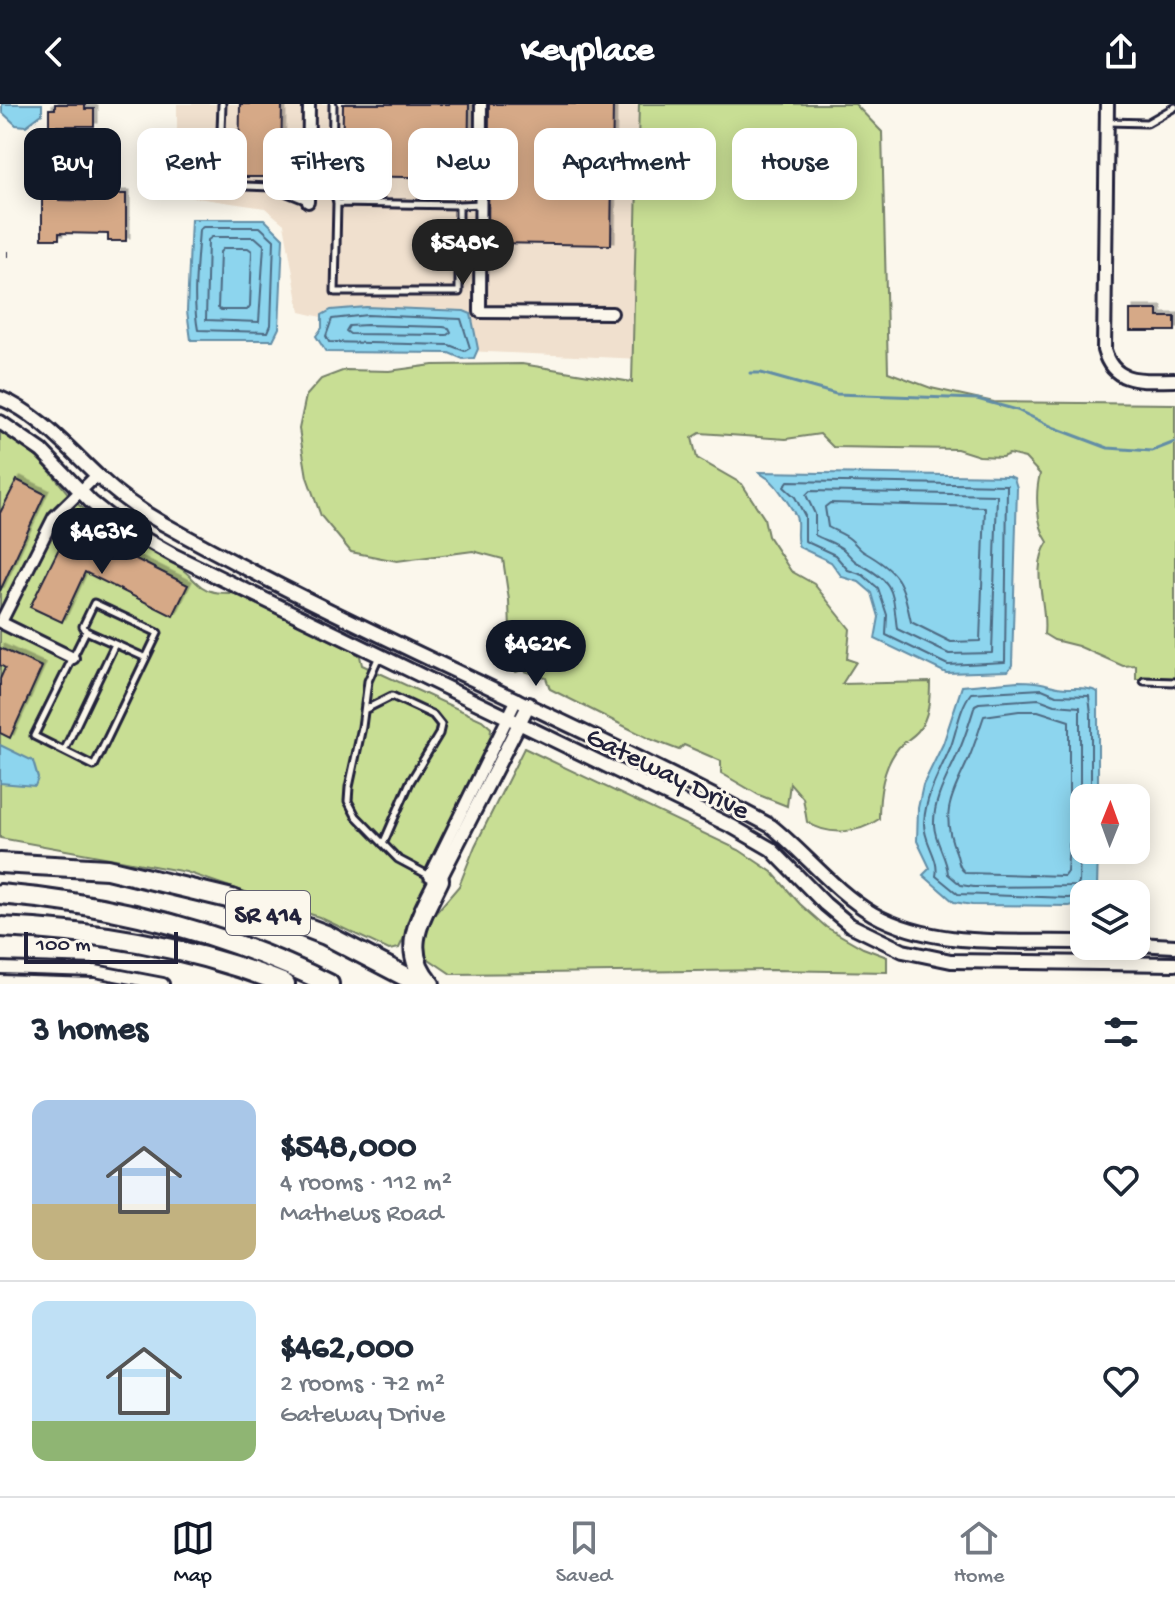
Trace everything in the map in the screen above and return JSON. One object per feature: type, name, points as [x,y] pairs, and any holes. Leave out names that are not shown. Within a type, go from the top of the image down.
[{"type":"highway","points":[[0,851],[107,869]]},
{"type":"highway","name":"SR 414","points":[[0,863],[107,869],[232,899],[326,935],[420,984]]},
{"type":"highway","points":[[430,984],[420,973],[415,960],[414,942],[435,878]]},
{"type":"highway","name":"SR 414","points":[[0,894],[104,909],[183,927],[237,944],[329,984]]},
{"type":"highway","points":[[0,927],[60,930],[130,939],[244,968],[285,984]]},
{"type":"street","points":[[308,202],[309,104]]},
{"type":"street","points":[[481,104],[480,312],[612,313]]},
{"type":"street","points":[[1107,104],[1104,350],[1113,370],[1121,376],[1138,380],[1175,380]]},
{"type":"street","name":"Gateway Drive","points":[[0,398],[55,434],[130,504],[225,556],[771,826],[833,885],[874,914],[914,931],[960,939],[1070,942]]},
{"type":"street","name":"Gateway Drive","points":[[0,422],[42,451],[80,491],[120,525],[215,575],[733,827],[771,849],[850,925],[903,951],[951,961],[1175,964]]},
{"type":"street","points":[[73,658],[1,622],[54,517],[97,475]]},
{"type":"street","points":[[215,575],[225,556]]},
{"type":"street","points":[[435,878],[523,702]]},
{"type":"street","points":[[797,876],[812,863]]},
{"type":"street","points":[[1019,941],[1019,963]]},
{"type":"street","points":[[1150,945],[1175,946]]},
{"type":"street","points":[[0,968],[95,971],[163,984]]},
{"type":"lane","points":[[222,104],[219,185],[272,187],[308,202]]},
{"type":"lane","points":[[333,104],[332,182],[337,203],[335,292],[459,292],[459,205]]},
{"type":"lane","points":[[1107,122],[1144,123],[1175,107]]},
{"type":"lane","points":[[337,203],[481,204]]},
{"type":"lane","points":[[86,631],[34,736],[94,766],[146,658],[158,633],[94,603],[83,626],[86,631],[146,658]]},
{"type":"lane","points":[[64,751],[115,644]]},
{"type":"lane","points":[[379,655],[368,681],[348,801],[356,816],[398,859],[435,878]]},
{"type":"lane","points":[[1144,681],[1175,682]]},
{"type":"lane","points":[[365,710],[392,696],[433,715],[441,725],[439,734],[410,782],[383,844]]},
{"type":"path","points":[[8,251],[8,257]]},
{"type":"shaded area","points":[[177,104],[642,104],[642,128],[534,128],[534,200],[642,200],[641,359],[467,351],[300,312],[284,224],[265,208],[211,200],[247,200],[247,128],[177,128]]},
{"type":"green space","points":[[639,104],[855,104],[882,132],[888,372],[931,388],[994,402],[1175,404],[1175,679],[1136,679],[1136,665],[1123,666],[1044,634],[1039,576],[1048,542],[1038,509],[1040,474],[1025,458],[1009,454],[1002,457],[979,456],[957,449],[833,447],[820,434],[786,439],[700,433],[692,438],[697,458],[742,484],[764,518],[768,536],[791,571],[814,584],[850,629],[847,659],[856,662],[842,684],[930,682],[925,720],[916,733],[899,747],[886,772],[879,819],[853,830],[824,830],[807,822],[803,798],[790,783],[787,806],[759,795],[721,773],[721,761],[684,745],[679,750],[650,739],[550,689],[546,678],[522,670],[516,672],[511,665],[509,600],[503,559],[473,551],[397,561],[351,552],[321,516],[307,477],[299,429],[306,396],[321,379],[345,370],[389,371],[433,365],[522,364],[632,382],[637,200],[716,200],[716,128],[638,128]]},
{"type":"green space","points":[[0,430],[37,458],[85,510],[180,568],[204,588],[238,595],[351,650],[360,656],[362,665],[482,720],[491,728],[490,742],[428,867],[423,880],[430,884],[399,948],[389,950],[319,917],[186,872],[0,838]]},
{"type":"green space","points":[[524,748],[739,850],[772,872],[800,904],[826,927],[863,948],[887,957],[887,972],[771,970],[451,974],[420,953],[422,929],[459,886],[475,846]]},
{"type":"water","points":[[2,104],[42,104],[42,114],[26,126],[16,125],[2,112]]},
{"type":"water","points":[[191,219],[264,219],[283,238],[279,328],[273,340],[191,340],[187,311]]},
{"type":"water","points":[[366,307],[464,311],[471,314],[478,349],[474,358],[463,359],[449,353],[326,352],[316,336],[322,328],[322,315],[331,310]]},
{"type":"water","points":[[759,472],[1014,478],[1017,488],[1012,665],[1008,671],[946,673],[875,639],[879,617],[872,593],[859,582],[842,577],[831,562],[799,547],[794,512],[769,479]]},
{"type":"water","points":[[1018,681],[1098,692],[1098,784],[1070,784],[1070,864],[1098,864],[1097,880],[1070,880],[1070,906],[972,905],[954,902],[923,875],[930,868],[917,841],[918,808],[923,785],[943,744],[962,686]]},
{"type":"water","points":[[0,745],[33,761],[38,778],[35,786],[0,783]]},
{"type":"building","points":[[55,104],[85,104],[85,109],[94,109],[94,126],[49,126],[49,109],[55,109]]},
{"type":"building","points":[[240,104],[282,104],[282,128],[263,128],[263,177],[247,177],[247,128],[240,128]]},
{"type":"building","points":[[343,104],[469,104],[469,128],[408,128],[408,177],[392,177],[392,128],[343,128]]},
{"type":"building","points":[[489,104],[613,104],[613,128],[534,128],[534,200],[612,200],[611,245],[488,243],[488,200],[518,200],[518,128],[489,128]]},
{"type":"building","points":[[121,194],[126,194],[126,241],[108,241],[108,234],[59,233],[59,239],[42,239],[42,200],[121,200]]},
{"type":"building","points":[[1130,310],[1158,310],[1158,317],[1175,317],[1175,331],[1130,331]]},
{"type":"building","points":[[17,480],[45,494],[0,591],[0,513]]},
{"type":"building","points":[[71,524],[188,585],[173,616],[85,572],[62,622],[30,607]]},
{"type":"building","points":[[0,648],[42,667],[10,738],[0,733],[0,679],[5,668],[0,665]]},
{"type":"waterway","points":[[750,373],[761,373],[836,394],[977,399],[1017,410],[1108,448],[1152,451],[1175,442]]}]
